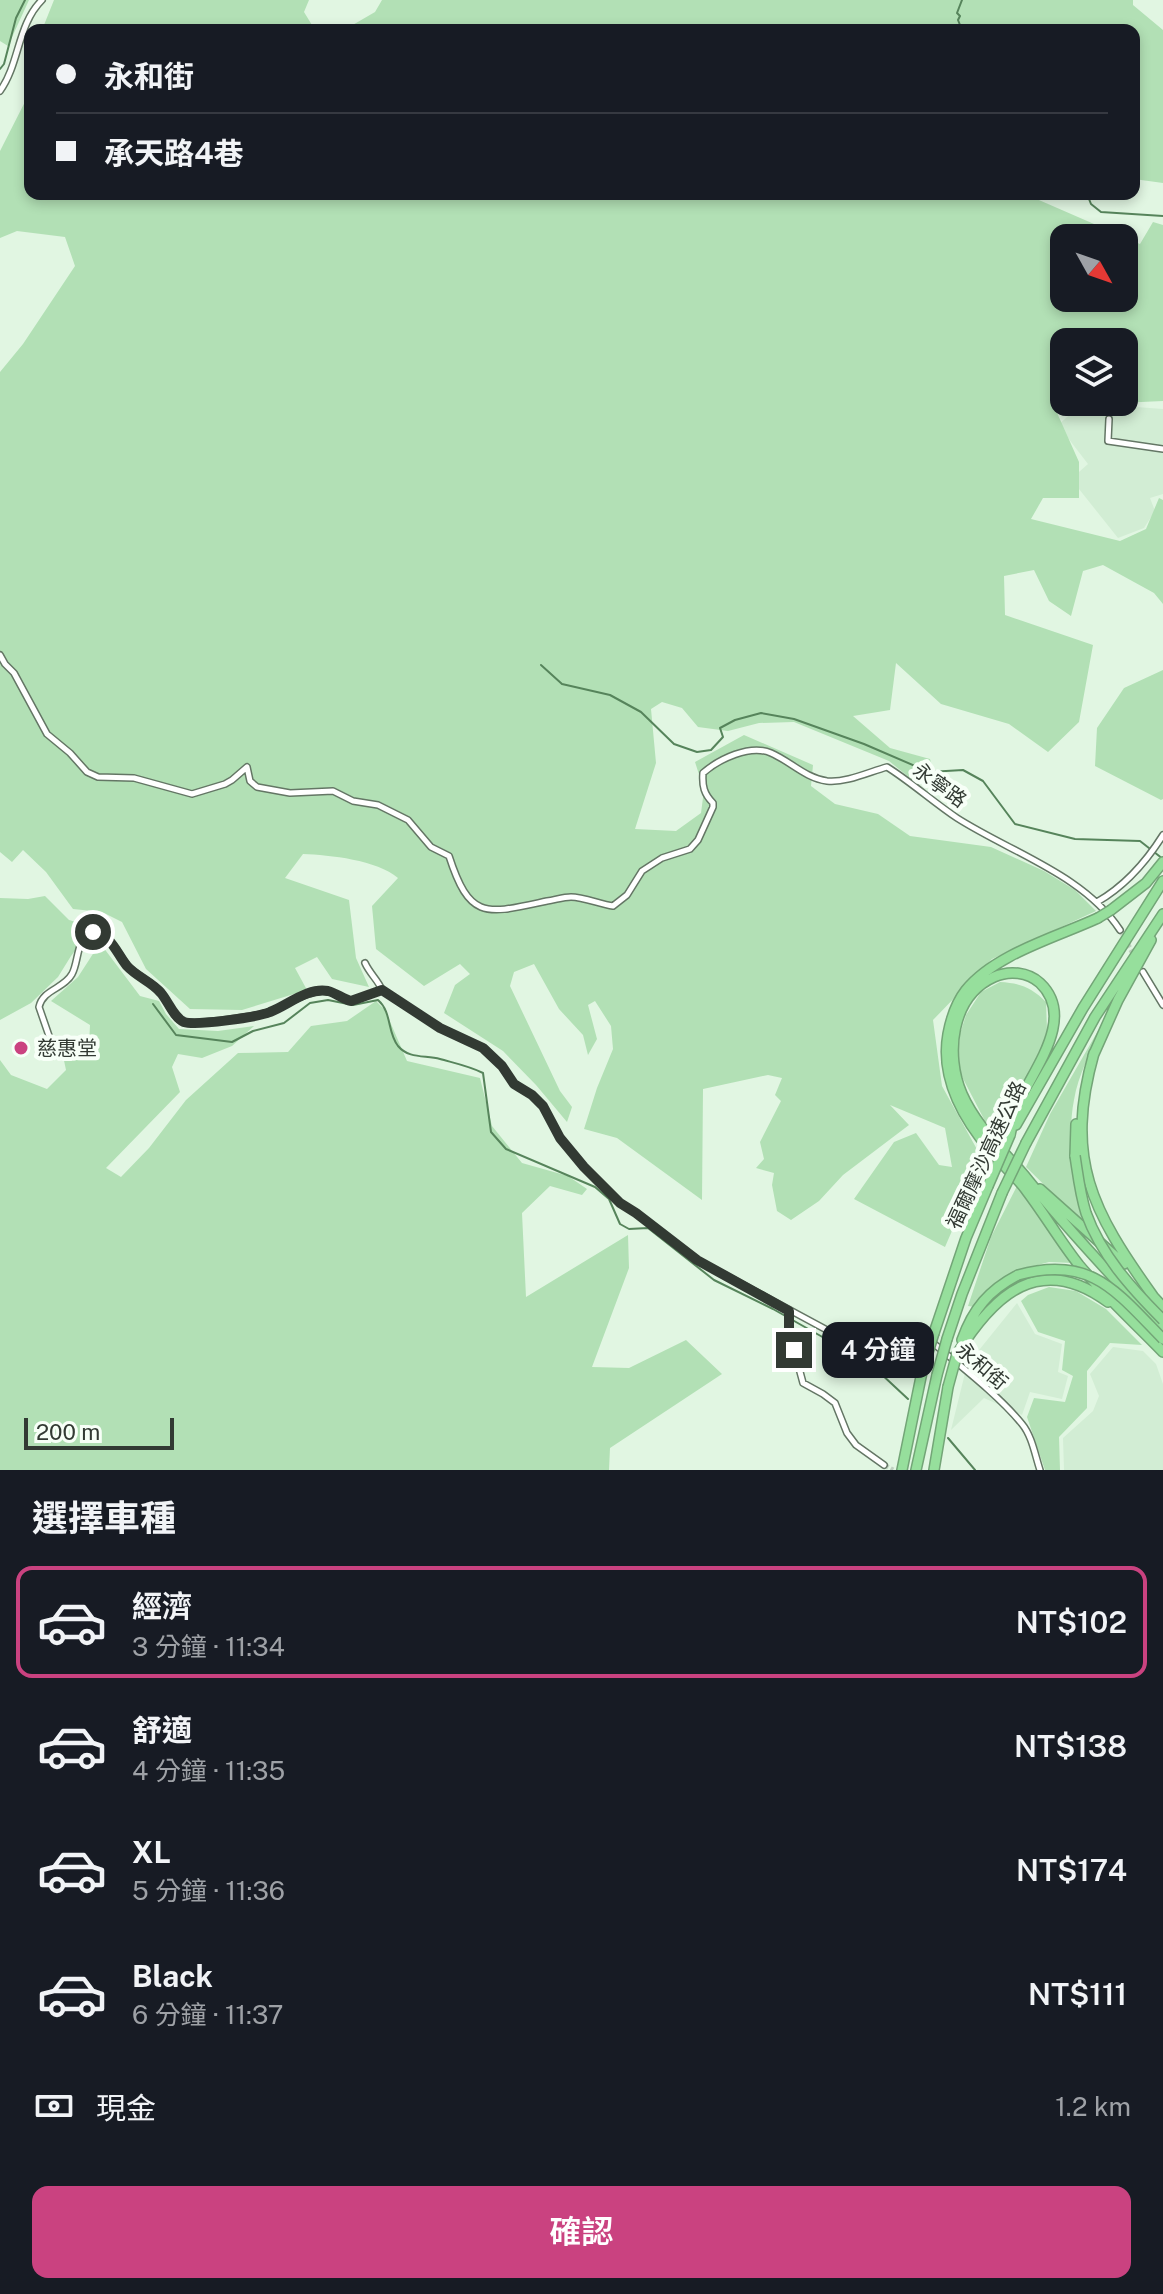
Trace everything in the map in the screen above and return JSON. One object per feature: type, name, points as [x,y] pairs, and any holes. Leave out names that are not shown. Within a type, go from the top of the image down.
[{"type":"highway","points":[[1163,862],[1146,883],[1104,906],[1098,918],[1011,955],[984,972],[967,990],[951,1019],[947,1042],[947,1065],[955,1096],[961,1110],[990,1150],[1027,1184],[1107,1247],[1163,1307]]},
{"type":"highway","name":"福爾摩沙高速公路","points":[[902,1470],[922,1372],[934,1333],[966,1238],[1010,1135],[1076,1020],[1163,881]]},
{"type":"highway","points":[[1163,915],[1094,1053],[1079,1098],[1075,1156],[1086,1213],[1100,1243],[1123,1277],[1163,1320]]},
{"type":"highway","name":"福爾摩沙高速公路","points":[[916,1470],[947,1339],[1002,1193],[1095,1017],[1163,915]]},
{"type":"highway","points":[[1010,1135],[1022,1096],[1046,1051],[1055,1014],[1052,1002],[1039,982],[1016,973],[991,978],[978,987],[957,1022],[952,1057],[962,1094],[976,1120],[1027,1184],[1163,1331]]},
{"type":"highway","points":[[1094,1053],[1081,1116],[1089,1183],[1123,1255],[1153,1296]]},
{"type":"highway","points":[[1027,1184],[1081,1267],[1163,1352]]},
{"type":"highway","points":[[934,1470],[948,1387],[957,1354],[967,1327],[981,1303],[1001,1284],[1018,1275],[1050,1268],[1082,1272],[1117,1292],[1163,1339]]},
{"type":"highway","points":[[957,1354],[976,1325],[995,1304],[1026,1284],[1060,1280],[1076,1283],[1095,1292],[1128,1316]]},
{"type":"street","points":[[25,24],[42,0]]},
{"type":"street","points":[[0,91],[8,80],[24,28]]},
{"type":"street","points":[[1109,419],[1108,441],[1163,449]]},
{"type":"street","name":"永寧路","points":[[0,655],[14,673],[47,734],[87,772],[98,777],[134,778],[192,794],[225,784],[247,767],[250,781],[257,787],[290,793],[333,791],[353,801],[378,805],[408,820],[431,847],[449,856],[460,888],[479,908],[499,910],[574,896],[613,906],[627,895],[642,871],[662,858],[690,849],[698,840],[713,807],[702,785],[703,773],[736,753],[769,752],[815,778],[830,781],[887,767],[958,819],[1071,880],[1104,906],[1120,930]]},
{"type":"street","points":[[1104,906],[1110,895],[1138,870],[1163,835]]},
{"type":"street","points":[[56,1056],[39,1007],[44,995],[70,979],[79,948],[93,932],[99,932],[110,941],[128,967],[159,989],[177,1017],[186,1022],[269,1013],[300,996],[321,991],[329,991],[351,1001],[382,990],[365,963]]},
{"type":"street","points":[[1143,972],[1163,1005]]},
{"type":"street","name":"永和街","points":[[382,990],[440,1028],[483,1048],[502,1066],[514,1084],[543,1106],[560,1138],[620,1203],[697,1260],[789,1316],[851,1343],[910,1330],[920,1332],[1023,1424],[1040,1470]]},
{"type":"street","points":[[789,1316],[789,1331],[803,1383],[835,1403],[847,1433],[856,1445],[884,1465]]},
{"type":"shaded area","points":[[1138,407],[1163,409],[1163,494],[1150,498],[1155,511],[1144,528],[1118,538],[1071,479],[1088,464],[1058,425],[1068,416],[1138,416]]},
{"type":"shaded area","points":[[1017,1303],[1035,1334],[1062,1344],[1058,1372],[1068,1376],[1062,1399],[1030,1392],[1022,1415],[984,1398],[951,1430],[967,1365]]},
{"type":"shaded area","points":[[1113,1347],[1143,1351],[1156,1364],[1163,1384],[1163,1470],[1064,1470],[1063,1438],[1093,1411],[1099,1396],[1090,1374]]},
{"type":"green space","points":[[0,0],[29,0],[8,46],[0,41]]},
{"type":"green space","points":[[54,0],[309,0],[304,12],[311,24],[44,24]]},
{"type":"green space","points":[[382,0],[1133,0],[1133,5],[1163,30],[1163,183],[1140,180],[1140,24],[354,24],[375,12]]},
{"type":"green space","points":[[24,104],[24,200],[1039,200],[1094,224],[1050,224],[1050,312],[1138,312],[1138,243],[1153,222],[1163,225],[1163,401],[1138,402],[1138,328],[1050,328],[1050,416],[1058,416],[1079,462],[1079,498],[1043,498],[1031,519],[1120,541],[1146,529],[1159,498],[1163,500],[1163,604],[1154,593],[1103,565],[1083,571],[1071,616],[1049,601],[1034,570],[1004,576],[1005,615],[1093,645],[1079,722],[1048,752],[1009,724],[941,704],[896,663],[890,710],[853,716],[890,748],[930,759],[936,779],[916,783],[889,761],[794,722],[759,723],[728,731],[698,727],[682,708],[662,702],[651,709],[656,763],[635,829],[676,831],[701,813],[704,790],[695,762],[744,735],[813,765],[811,786],[835,804],[878,814],[910,836],[991,847],[1044,871],[1075,890],[1096,911],[992,959],[933,1020],[942,1086],[979,1153],[980,1166],[945,1247],[854,1199],[894,1142],[916,1133],[939,1165],[952,1167],[945,1128],[890,1105],[909,1125],[843,1175],[819,1201],[791,1220],[777,1211],[772,1185],[774,1173],[756,1168],[764,1159],[760,1142],[781,1101],[775,1095],[782,1078],[768,1075],[703,1089],[702,1200],[617,1138],[584,1129],[613,1049],[611,1026],[595,1001],[588,1005],[597,1039],[588,1055],[583,1035],[559,1009],[534,964],[514,972],[510,986],[560,1091],[572,1107],[567,1122],[503,1051],[444,1013],[455,985],[470,974],[460,964],[424,986],[376,949],[372,906],[398,878],[378,867],[339,857],[303,854],[285,878],[349,900],[356,958],[369,987],[332,979],[317,957],[295,968],[307,990],[242,1010],[190,1009],[146,969],[122,922],[102,912],[73,909],[46,872],[23,850],[12,862],[0,852],[0,372],[23,344],[75,266],[65,237],[17,231],[0,238],[0,151]]},
{"type":"green space","points":[[1163,670],[1161,800],[1095,766],[1097,728],[1124,688]]},
{"type":"green space","points":[[45,896],[69,920],[93,927],[58,977],[31,1003],[0,1020],[0,898]]},
{"type":"green space","points":[[100,943],[140,996],[159,1001],[179,1029],[218,1031],[254,1026],[232,1046],[202,1058],[178,1054],[172,1067],[180,1092],[106,1168],[121,1177],[149,1148],[186,1100],[238,1053],[288,1052],[311,1026],[347,1021],[376,1001],[385,1010],[407,1061],[480,1078],[492,1126],[522,1163],[568,1176],[587,1189],[582,1195],[550,1186],[522,1213],[526,1297],[628,1235],[629,1268],[592,1367],[629,1368],[686,1340],[722,1374],[610,1448],[609,1470],[0,1470],[0,1060],[11,1075],[47,1089],[66,1070],[62,1051],[75,1055],[89,1045],[90,1025],[51,1001],[78,977]]},
{"type":"green space","points":[[1000,982],[1025,987],[1046,1002],[1047,1030],[1043,1047],[996,1135],[986,1123],[958,1069],[958,1040],[966,1015],[981,992]]},
{"type":"green space","points":[[1099,1029],[1078,1082],[1072,1115],[1073,1163],[1085,1225],[1026,1167],[1050,1114]]},
{"type":"green space","points":[[1018,1184],[1073,1263],[1049,1262],[1019,1270],[975,1307],[968,1306],[991,1237]]},
{"type":"green space","points":[[1049,1287],[1076,1291],[1106,1309],[1142,1345],[1110,1343],[1087,1371],[1087,1408],[1059,1437],[1060,1470],[1045,1470],[1027,1417],[1034,1398],[1065,1402],[1073,1376],[1062,1370],[1065,1341],[1038,1332],[1021,1301]]},
{"type":"waterway","points":[[0,69],[25,0]]},
{"type":"waterway","points":[[960,24],[957,13],[962,0]]},
{"type":"waterway","points":[[1089,200],[1101,212],[1163,216]]},
{"type":"waterway","points":[[541,665],[562,684],[610,695],[641,712],[674,744],[697,752],[711,750],[723,737],[720,728],[735,720],[761,713],[794,719],[929,772],[963,770],[983,781],[1015,824],[1075,839],[1140,841],[1163,859]]},
{"type":"waterway","points":[[153,1004],[176,1035],[232,1042],[253,1031],[284,1023],[310,1003],[328,1000],[353,1005],[378,1000],[402,1050],[483,1073],[491,1132],[506,1149],[595,1187],[609,1199],[620,1224],[629,1229],[648,1228],[714,1280],[826,1339],[879,1372],[908,1399]]},
{"type":"waterway","points":[[948,1438],[975,1470]]},
{"type":"tunnel","points":[[1120,930],[1143,972]]},
{"type":"tunnel","points":[[884,1465],[893,1470]]},
{"type":"place","name":"慈惠堂","points":[[21,1048]]},
{"type":"route","points":[[93,932],[99,932],[110,941],[128,967],[159,989],[181,1021],[207,1022],[269,1013],[300,996],[321,991],[329,991],[351,1001],[382,990],[440,1028],[483,1048],[502,1066],[514,1084],[543,1106],[560,1138],[620,1203],[697,1260],[789,1311],[789,1331],[794,1350]]}]
